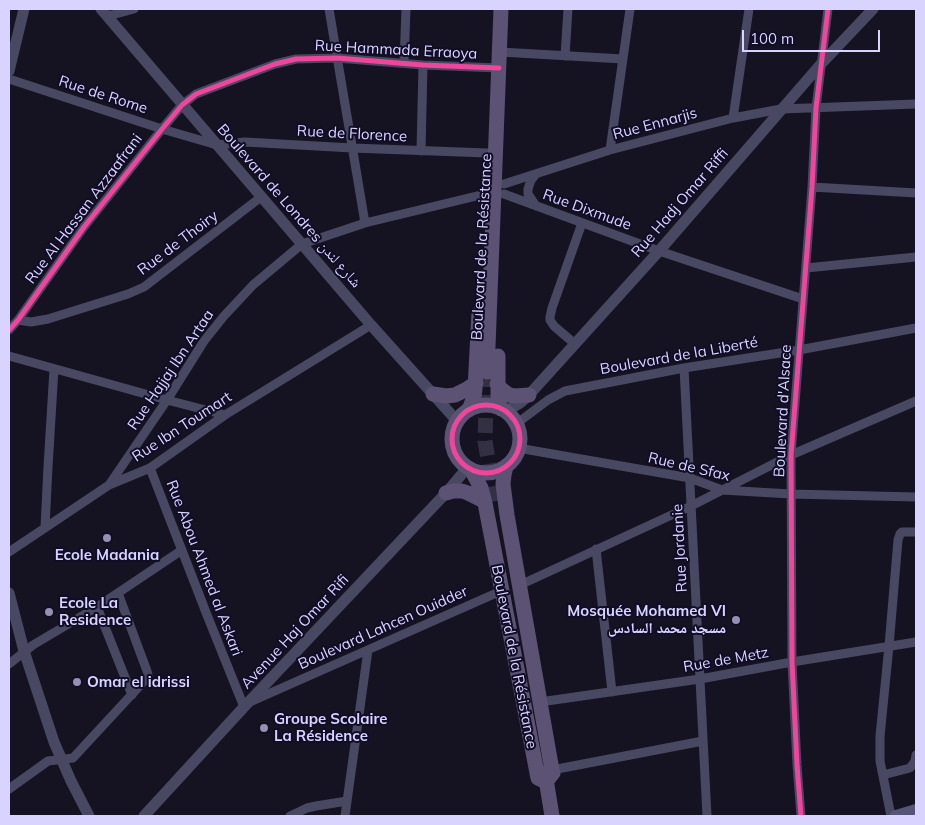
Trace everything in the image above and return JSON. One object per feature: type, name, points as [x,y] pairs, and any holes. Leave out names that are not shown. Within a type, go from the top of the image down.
[{"type":"main road","name":"Boulevard de la Résistance","points":[[502,9],[498,86],[489,97],[485,194],[487,380],[503,410]]},
{"type":"main road","name":"Boulevard de la Résistance","points":[[469,410],[474,397],[487,380],[504,189],[507,97],[498,86]]},
{"type":"main road","points":[[487,380],[498,86]]},
{"type":"main road","points":[[433,394],[455,395],[487,380]]},
{"type":"main road","points":[[487,380],[509,395],[529,395]]},
{"type":"main road","points":[[485,406],[503,410],[510,415],[516,424],[519,436],[518,448],[513,459],[497,471],[488,474],[470,469],[459,460],[453,449],[452,438],[457,421],[469,410],[485,406]]},
{"type":"main road","name":"Boulevard de la Résistance","points":[[506,466],[503,484],[540,702],[552,816]]},
{"type":"main road","name":"Boulevard de la Résistance","points":[[470,469],[490,502],[502,591],[538,778],[549,776]]},
{"type":"main road","points":[[446,493],[453,491],[468,493],[490,502],[549,776]]},
{"type":"main road","points":[[896,816],[916,810]]},
{"type":"street","points":[[9,71],[24,9]]},
{"type":"street","points":[[104,13],[134,9]]},
{"type":"street","points":[[329,9],[365,223]]},
{"type":"street","points":[[404,63],[406,9]]},
{"type":"street","points":[[564,56],[568,9]]},
{"type":"street","points":[[610,150],[630,9]]},
{"type":"street","points":[[733,118],[749,9]]},
{"type":"street","name":"Boulevard d'Alsace","points":[[801,816],[796,765],[792,662],[791,455],[812,187],[816,108],[828,9]]},
{"type":"street","name":"Rue Hadj Omar Riffi","points":[[503,410],[520,403],[529,395],[821,64],[873,9]]},
{"type":"street","name":"Boulevard de Londres شارع لندن","points":[[104,13],[371,325],[457,421]]},
{"type":"street","points":[[500,52],[623,59]]},
{"type":"street","name":"Rue Hammada Erraoya","points":[[182,105],[196,94],[275,64],[296,59],[337,58],[422,65],[499,68]]},
{"type":"street","points":[[421,151],[422,65]]},
{"type":"street","name":"Rue de Rome","points":[[9,79],[217,145]]},
{"type":"street","name":"Rue Ennarjis","points":[[504,189],[536,174],[610,150],[733,118],[782,109],[916,104]]},
{"type":"street","name":"Rue Al Hassan Azzaafrani","points":[[9,330],[84,227],[182,105]]},
{"type":"street","name":"Rue de Florence","points":[[217,145],[245,142],[487,153]]},
{"type":"street","points":[[536,174],[531,180],[528,194],[536,206]]},
{"type":"street","points":[[812,187],[916,193]]},
{"type":"street","name":"Rue Dixmude","points":[[504,189],[536,206],[658,251],[803,299]]},
{"type":"street","name":"Rue Hajjaj Ibn Artaa","points":[[109,485],[167,400],[204,340],[253,285],[302,244],[365,223],[485,194]]},
{"type":"street","name":"Rue de Thoiry","points":[[18,320],[31,322],[43,320],[128,294],[144,287],[262,197]]},
{"type":"street","points":[[575,344],[554,326],[550,320],[550,315],[582,223]]},
{"type":"street","points":[[806,268],[916,257]]},
{"type":"street","name":"Rue Ibn Toumart","points":[[9,552],[109,485],[150,468],[224,415],[371,325]]},
{"type":"street","name":"Boulevard de la Liberté","points":[[516,424],[548,400],[565,391],[684,368],[799,350],[916,328]]},
{"type":"street","points":[[9,356],[54,370],[224,415]]},
{"type":"street","name":"Rue Jordanie","points":[[684,368],[707,816]]},
{"type":"street","points":[[45,527],[54,370]]},
{"type":"street","points":[[520,585],[691,506],[791,455],[916,401]]},
{"type":"street","name":"Rue de Sfax","points":[[518,448],[690,478],[722,490],[791,494],[916,497]]},
{"type":"street","name":"Rue Abou Ahmed al Askari","points":[[150,468],[246,705]]},
{"type":"street","name":"Avenue Haj Omar Rifi","points":[[144,816],[246,705],[470,469]]},
{"type":"street","points":[[891,816],[880,761],[880,736],[890,646],[898,540],[902,532],[916,532]]},
{"type":"street","points":[[596,549],[612,692]]},
{"type":"street","points":[[9,664],[33,645],[97,607],[182,550]]},
{"type":"street","name":"Boulevard Lahcen Ouidder","points":[[246,705],[502,591]]},
{"type":"street","points":[[9,593],[24,651],[61,760],[89,816]]},
{"type":"street","points":[[9,789],[48,761],[73,758],[147,678],[148,675],[118,593]]},
{"type":"street","points":[[97,607],[132,695]]},
{"type":"street","name":"Rue de Metz","points":[[540,702],[700,679],[916,642]]},
{"type":"street","points":[[345,816],[368,650]]},
{"type":"street","points":[[549,776],[703,741]]},
{"type":"street","points":[[883,775],[910,768],[915,761],[916,755]]},
{"type":"street","points":[[290,816],[307,808],[347,801]]},
{"type":"tunnel","points":[[487,372],[485,441],[495,502]]},
{"type":"cycle path","points":[[801,816],[792,662],[791,455],[812,187],[816,108],[828,9]]},
{"type":"cycle path","points":[[9,330],[84,227],[182,105],[196,94],[275,64],[296,59],[337,58],[423,65],[499,68]]},
{"type":"cycle path","points":[[486,405],[499,408],[510,415],[517,426],[520,439],[517,452],[510,463],[499,470],[486,473],[473,470],[462,463],[455,452],[452,439],[455,426],[462,415],[473,408],[486,405]]},
{"type":"place","name":"Ecole Madania","points":[[107,538]]},
{"type":"place","name":"Ecole La Residence","points":[[49,612]]},
{"type":"place","name":"Mosquée Mohamed VI مسجد محمد السادس","points":[[736,620]]},
{"type":"place","name":"Omar el idrissi","points":[[77,682]]},
{"type":"place","name":"Groupe Scolaire La Résidence","points":[[264,728]]}]
